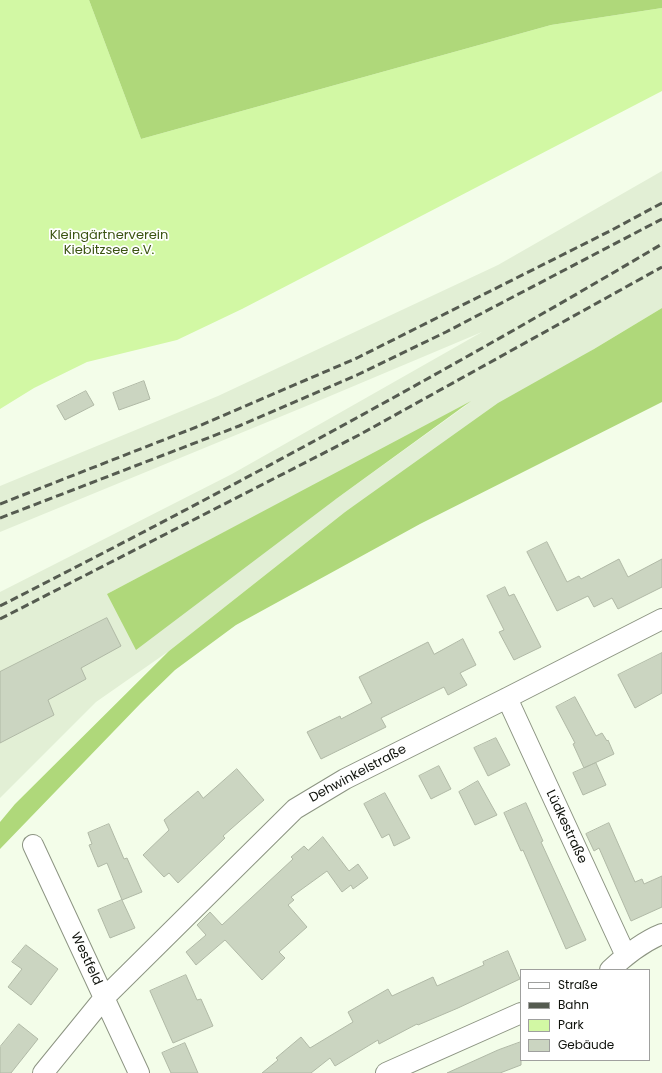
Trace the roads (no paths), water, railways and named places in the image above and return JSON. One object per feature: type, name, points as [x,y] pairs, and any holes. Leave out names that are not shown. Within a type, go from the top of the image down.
[{"type":"street","name":"Dehwinkelstraße","points":[[43,1073],[104,998],[295,809],[345,779],[662,619]]},
{"type":"street","name":"Lüdkestraße","points":[[507,698],[626,956]]},
{"type":"street","name":"Westfeld","points":[[33,845],[138,1073]]},
{"type":"street","points":[[611,969],[626,956],[651,939],[662,934]]},
{"type":"street","points":[[386,1073],[520,1013]]},
{"type":"railway","points":[[0,504],[199,426],[357,358],[610,231],[662,203]]},
{"type":"railway","points":[[0,518],[239,426],[357,375],[446,332],[662,219]]},
{"type":"railway","points":[[0,606],[168,519],[417,385],[662,244]]},
{"type":"railway","points":[[0,619],[359,435],[662,267]]},
{"type":"park label","name":"Kleingärtnerverein Kiebitzsee e.V.","points":[[109,244]]}]
